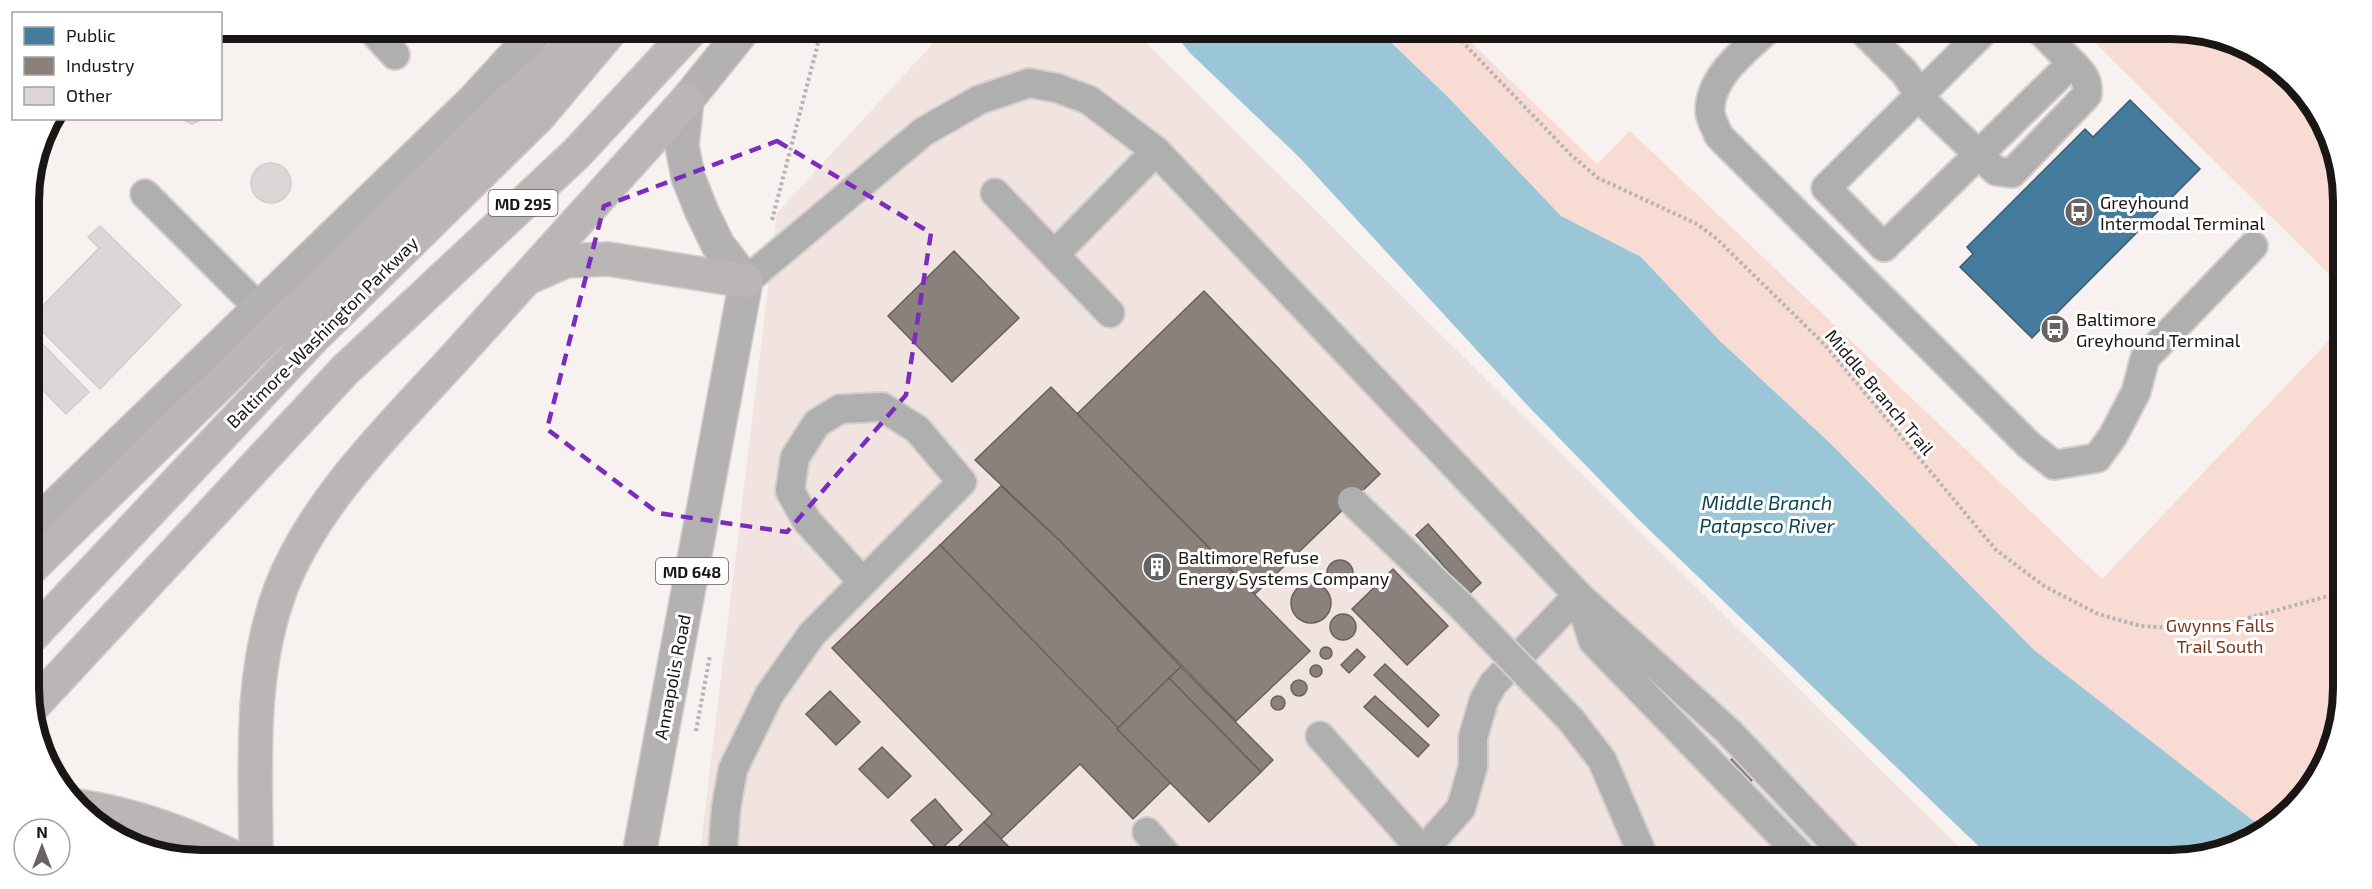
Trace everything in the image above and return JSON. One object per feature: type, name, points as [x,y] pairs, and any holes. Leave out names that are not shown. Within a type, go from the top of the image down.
[{"type":"highway","points":[[39,560],[287,321],[514,97],[580,39]]},
{"type":"highway","name":"Baltimore-Washington Parkway","points":[[39,627],[287,321],[539,116],[604,39]]},
{"type":"highway","name":"MD 295","points":[[40,699],[345,370],[576,153],[683,39]]},
{"type":"highway","points":[[256,850],[255,713],[260,670],[281,589],[300,548],[354,468],[687,100]]},
{"type":"highway","points":[[527,278],[567,261],[608,259],[746,281]]},
{"type":"highway","points":[[94,810],[149,823],[219,850]]},
{"type":"main road","points":[[39,522],[287,321],[474,100],[530,39]]},
{"type":"main road","points":[[736,39],[687,100],[682,146],[688,177],[718,244],[746,281]]},
{"type":"main road","name":"Annapolis Road","points":[[640,850],[746,281]]},
{"type":"street","points":[[380,39],[395,55]]},
{"type":"street","points":[[1758,39],[1723,73],[1716,88],[1710,112],[1719,136],[2029,446],[2054,465],[2097,458],[2113,436],[2136,392],[2145,358],[2253,246]]},
{"type":"street","points":[[1871,39],[1904,72],[1928,106],[1977,156],[1996,171],[2012,173],[2087,95],[2088,85],[2084,75],[2049,39]]},
{"type":"street","points":[[1975,39],[1826,188],[1884,248],[1977,156]]},
{"type":"street","points":[[746,281],[923,132],[979,100],[1029,83],[1057,88],[1089,100],[1156,151],[1578,595],[1729,732],[1841,850]]},
{"type":"street","points":[[1055,254],[1156,151]]},
{"type":"street","points":[[995,193],[1110,313]]},
{"type":"street","points":[[145,194],[287,321]]},
{"type":"street","points":[[723,850],[726,808],[733,769],[769,695],[812,634],[962,482],[917,429],[882,407],[840,409],[817,423],[795,457],[790,491],[807,521],[862,581]]},
{"type":"street","points":[[1352,501],[1461,606],[1571,720],[1602,760],[1641,850]]},
{"type":"street","points":[[1429,850],[1461,807],[1473,766],[1473,737],[1484,700],[1493,684],[1578,595]]},
{"type":"street","points":[[1578,595],[1593,641],[1795,850]]},
{"type":"street","points":[[1320,736],[1416,850]]},
{"type":"street","points":[[1147,832],[1162,850]]},
{"type":"path","name":"Middle Branch Trail","points":[[1460,39],[1570,154],[1598,178],[1697,224],[1718,239],[1824,345],[1996,550],[2044,586],[2098,614],[2141,626],[2173,628],[2212,628],[2333,595]]},
{"type":"highlighted area","points":[[777,141],[931,233],[906,395],[787,532],[658,513],[547,429],[604,206]]},
{"type":"shaded area","points":[[937,39],[1142,39],[1962,850],[700,850],[777,213]]},
{"type":"green space","name":"Gwynns Falls Trail South","points":[[1387,39],[1467,39],[1597,164],[1630,131],[2102,579],[2333,336],[2332,709],[2321,750],[2299,787],[2270,816],[2258,824],[2034,650],[1832,445],[1719,340],[1641,258],[1561,216],[1448,97]]},
{"type":"green space","points":[[2091,39],[2181,39],[2202,42],[2243,56],[2278,79],[2293,94],[2311,120],[2321,139],[2327,159],[2332,180],[2333,278]]},
{"type":"water","name":"Middle Branch Patapsco River","points":[[1179,39],[1387,39],[1448,97],[1561,216],[1641,257],[1719,340],[1832,445],[2034,650],[2258,824],[2223,841],[2181,850],[1983,850],[1637,518],[1528,406],[1300,158],[1190,53]]},
{"type":"building: Public","name":"Greyhound Intermodal Terminal","points":[[2130,100],[2200,169],[2032,338],[1960,267],[1973,254],[1967,247],[2085,129],[2093,137]]},
{"type":"building: Industry","points":[[954,251],[1019,318],[952,382],[888,316]]},
{"type":"building: Industry","points":[[1204,291],[1380,474],[1255,594],[1077,414]]},
{"type":"building: Industry","name":"Baltimore Refuse Energy Systems Company","points":[[1051,387],[1310,651],[1236,721],[1060,541],[975,460]]},
{"type":"building: Industry","points":[[1001,486],[1060,541],[1181,667],[1117,729],[940,545]]},
{"type":"building: Industry","points":[[1428,524],[1481,583],[1469,594],[1416,535]]},
{"type":"building: Industry","points":[[940,545],[1171,782],[1133,819],[1080,764],[1001,839],[984,822],[992,814],[832,648]]},
{"type":"building: Industry","points":[[1340,560],[1349,564],[1353,573],[1349,582],[1340,586],[1331,582],[1327,573],[1331,564]]},
{"type":"building: Industry","points":[[1393,569],[1448,626],[1407,665],[1352,609]]},
{"type":"building: Industry","points":[[1311,583],[1319,584],[1325,589],[1330,595],[1330,611],[1325,617],[1319,622],[1311,623],[1303,622],[1297,617],[1292,611],[1291,603],[1292,595],[1297,589],[1303,584]]},
{"type":"building: Industry","points":[[1343,614],[1353,617],[1356,627],[1353,637],[1343,640],[1333,637],[1330,627],[1333,617]]},
{"type":"building: Industry","points":[[1328,647],[1332,653],[1328,659],[1324,659],[1320,651]]},
{"type":"building: Industry","points":[[1357,649],[1365,657],[1349,673],[1341,665]]},
{"type":"building: Industry","points":[[1385,664],[1439,715],[1428,727],[1374,675]]},
{"type":"building: Industry","points":[[1318,665],[1321,666],[1321,676],[1314,677],[1311,676],[1310,669],[1311,666]]},
{"type":"building: Industry","points":[[1181,667],[1273,760],[1261,772],[1169,678]]},
{"type":"building: Industry","points":[[1169,678],[1261,772],[1209,822],[1117,729]]},
{"type":"building: Industry","points":[[1299,680],[1305,682],[1307,688],[1305,694],[1299,696],[1293,694],[1291,688],[1293,682]]},
{"type":"building: Industry","points":[[830,691],[860,722],[836,745],[806,714]]},
{"type":"building: Industry","points":[[1275,696],[1281,696],[1285,703],[1281,710],[1275,710],[1271,706],[1271,700]]},
{"type":"building: Industry","points":[[1375,696],[1429,745],[1418,757],[1364,707]]},
{"type":"building: Industry","points":[[882,747],[911,776],[888,798],[859,769]]},
{"type":"building: Industry","points":[[1735,756],[1755,777],[1746,786],[1726,765]]},
{"type":"building: Industry","points":[[935,799],[962,830],[938,850],[911,820]]},
{"type":"building: Industry","points":[[984,822],[1012,850],[955,850]]},
{"type":"building: Other","points":[[183,120],[201,120],[192,124]]},
{"type":"building: Other","points":[[271,163],[285,169],[291,183],[285,197],[271,203],[257,197],[251,183],[257,169]]},
{"type":"building: Other","points":[[100,226],[181,305],[100,389],[39,328],[39,310],[99,248],[88,237]]},
{"type":"building: Other","points":[[39,340],[89,392],[66,414],[39,386]]},
{"type":"place","name":"Greyhound Intermodal Terminal","points":[[2079,212]]},
{"type":"place","name":"Baltimore Greyhound Terminal","points":[[2055,329]]},
{"type":"place","name":"Baltimore Refuse Energy Systems Company","points":[[1157,567]]}]
